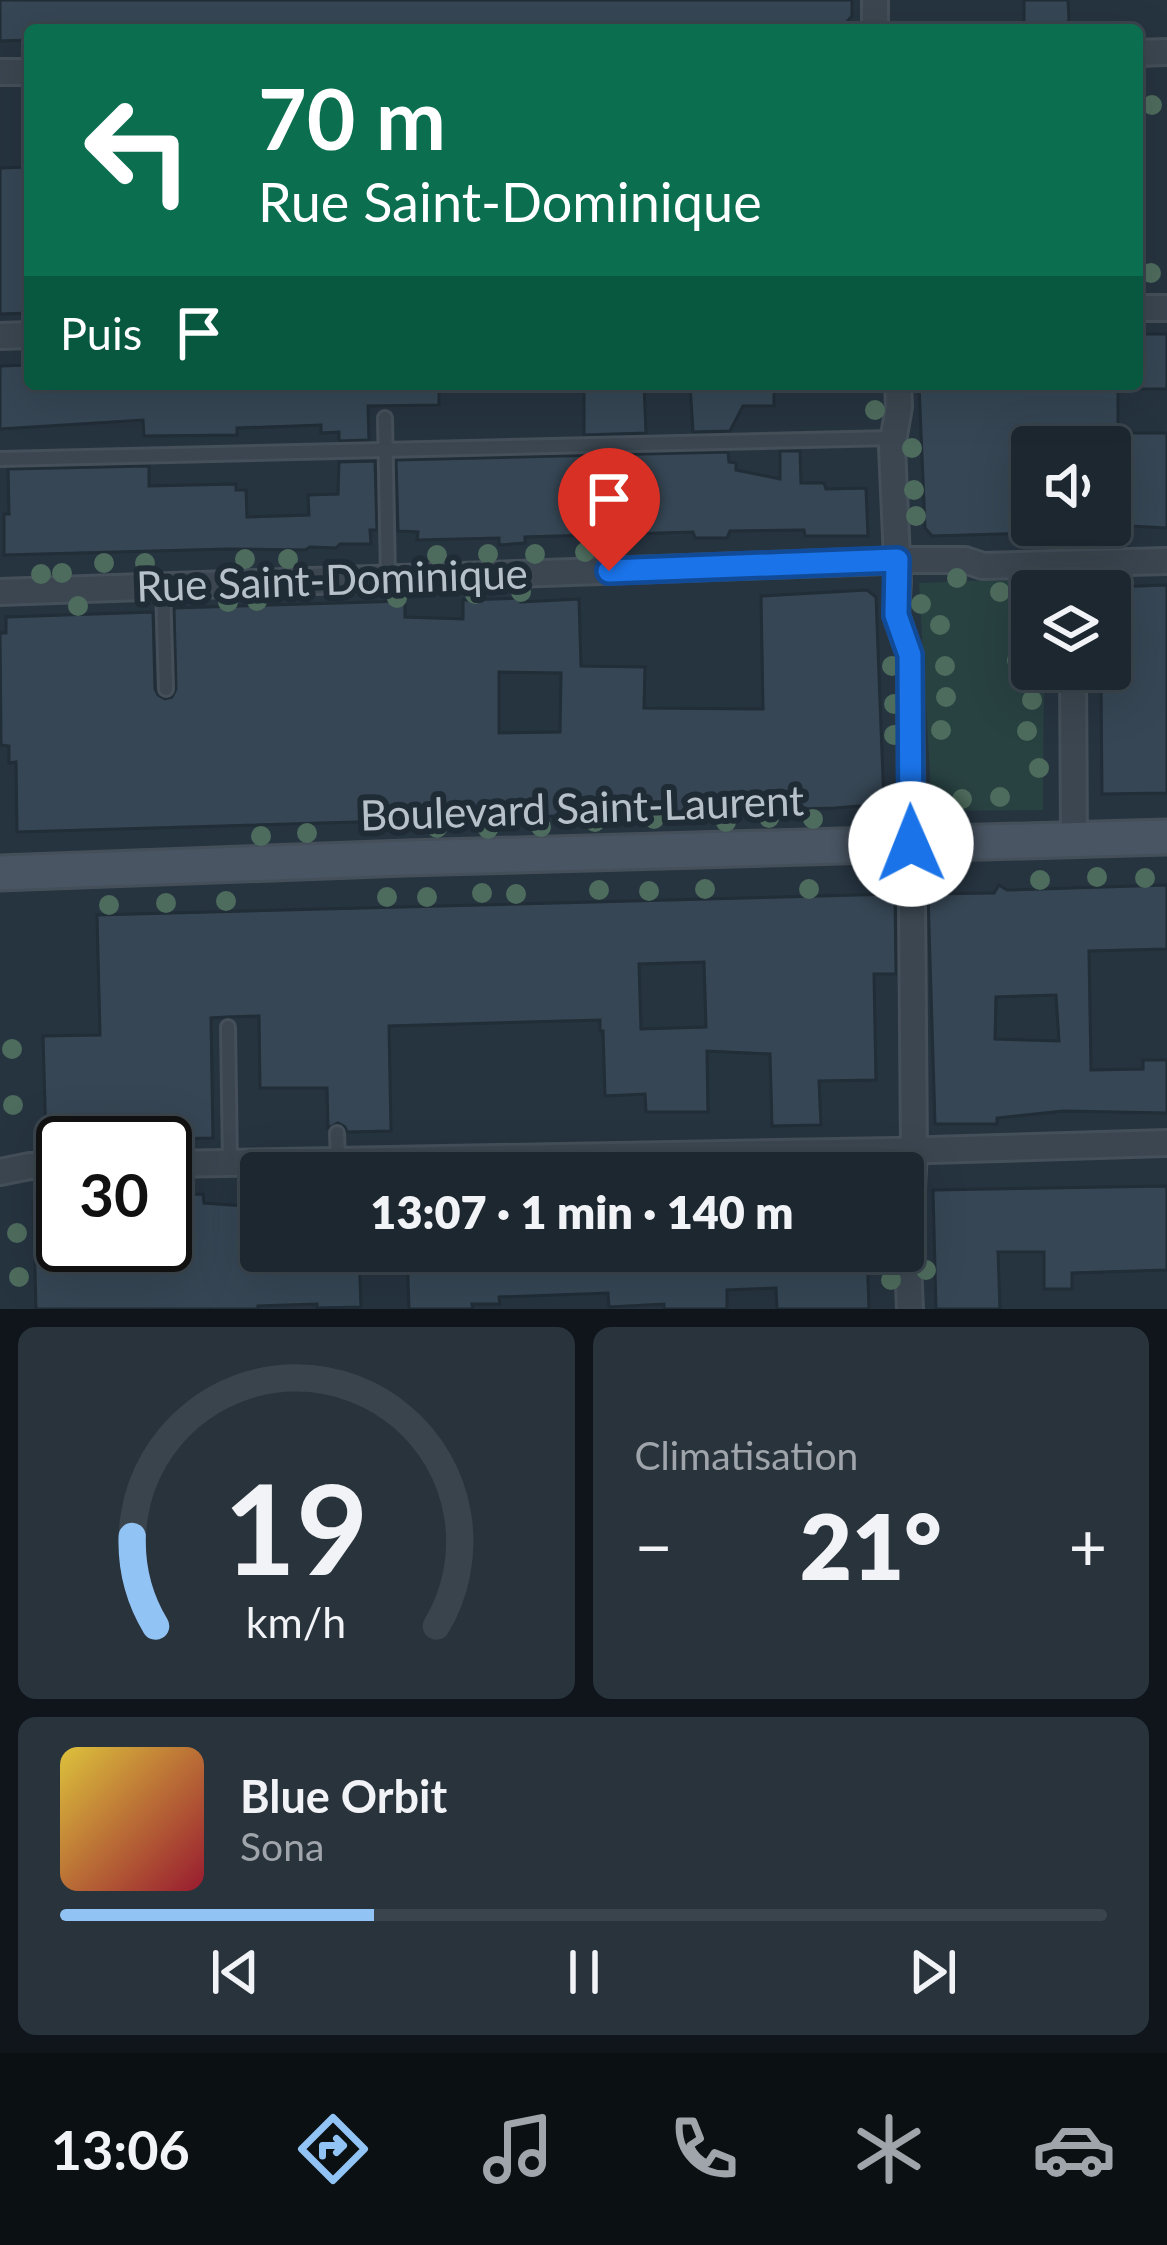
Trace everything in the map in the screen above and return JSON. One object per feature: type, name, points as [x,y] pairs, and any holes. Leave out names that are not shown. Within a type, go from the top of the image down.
[{"type":"main road","name":"Boulevard Saint-Laurent","points":[[0,873],[1167,837]]},
{"type":"street","points":[[898,390],[892,438],[896,615],[910,655],[914,1150],[910,1309]]},
{"type":"street","name":"Rue Saint-Dominique","points":[[0,592],[897,560],[965,560],[983,566],[1167,561]]},
{"type":"street","points":[[1072,563],[1072,570]]},
{"type":"street","points":[[1072,690],[1074,839]]},
{"type":"street","points":[[809,1152],[1167,1143]]},
{"type":"street","points":[[192,1164],[240,1163]]},
{"type":"street","points":[[0,1172],[36,1166]]},
{"type":"lane","points":[[385,418],[388,578]]},
{"type":"lane","points":[[0,459],[892,438]]},
{"type":"lane","points":[[163,587],[166,689]]},
{"type":"lane","points":[[228,1027],[230,1163]]},
{"type":"lane","points":[[337,1132],[338,1152]]},
{"type":"green space","points":[[1011,579],[1011,690],[1044,690],[1043,810],[932,811],[919,583]]},
{"type":"building","points":[[0,0],[852,0],[852,16],[845,24],[24,24],[24,40],[0,41]]},
{"type":"building","points":[[1024,0],[1068,0],[1065,24],[1024,24]]},
{"type":"building","points":[[24,167],[24,313],[0,314],[0,168]]},
{"type":"building","points":[[1143,334],[1167,334],[1167,389],[1143,389]]},
{"type":"building","points":[[24,365],[24,390],[439,390],[439,405],[368,406],[369,440],[339,441],[339,432],[321,433],[321,425],[237,428],[237,435],[144,436],[143,420],[0,429],[0,366]]},
{"type":"building","points":[[584,390],[644,390],[646,433],[584,435]]},
{"type":"building","points":[[690,390],[774,390],[774,406],[743,406],[730,431],[693,432]]},
{"type":"building","points":[[919,390],[1118,390],[1118,426],[1011,426],[1011,534],[932,536],[925,528]]},
{"type":"building","points":[[1131,433],[1167,433],[1167,528],[1131,526]]},
{"type":"building","points":[[780,451],[800,451],[801,483],[824,483],[826,489],[866,488],[868,536],[805,536],[804,530],[730,531],[727,538],[695,538],[693,532],[525,537],[525,543],[499,545],[499,538],[417,540],[418,532],[398,531],[396,460],[728,452],[736,470],[780,479]]},
{"type":"building","points":[[375,461],[377,530],[370,530],[371,544],[305,550],[4,555],[8,469],[149,466],[149,486],[236,484],[236,490],[246,490],[247,517],[309,515],[308,495],[338,494],[339,462]]},
{"type":"building","points":[[1167,585],[1167,793],[1102,794],[1101,690],[1131,690],[1131,586]]},
{"type":"building","points":[[867,590],[876,597],[884,804],[17,832],[16,762],[9,763],[9,746],[1,745],[0,633],[6,633],[6,617],[153,612],[155,689],[165,699],[176,689],[174,608],[405,601],[405,617],[463,619],[463,600],[579,599],[581,666],[645,667],[644,708],[763,709],[761,596]],"holes":[[[499,672],[561,673],[560,732],[499,733]]]},
{"type":"building","points":[[999,885],[1007,890],[1167,885],[1167,949],[1089,951],[1091,1070],[1143,1069],[1143,1060],[1167,1060],[1167,1113],[1063,1111],[997,1118],[997,1124],[935,1124],[928,894],[994,893]],"holes":[[[1056,995],[1059,1041],[995,1039],[996,997]]]},
{"type":"building","points":[[895,894],[896,974],[874,974],[876,1080],[819,1081],[821,1125],[772,1126],[770,1054],[707,1051],[708,1112],[646,1112],[645,1094],[605,1096],[600,1020],[389,1026],[391,1131],[347,1132],[338,1123],[328,1128],[327,1088],[260,1088],[259,1016],[211,1018],[213,1138],[192,1139],[192,1116],[45,1116],[43,1036],[100,1035],[97,915]],"holes":[[[704,962],[706,1027],[641,1029],[639,964]]]},
{"type":"building","points":[[1167,1186],[1167,1270],[1072,1273],[1072,1289],[1044,1289],[1044,1252],[998,1252],[1000,1309],[936,1309],[933,1190]]},
{"type":"building","points":[[192,1194],[203,1194],[204,1203],[240,1206],[240,1272],[360,1272],[361,1307],[36,1309],[33,1200],[36,1272],[192,1272]]},
{"type":"building","points":[[408,1272],[868,1272],[869,1309],[777,1309],[776,1288],[727,1290],[727,1309],[664,1309],[664,1304],[609,1307],[608,1293],[499,1297],[500,1304],[472,1304],[473,1309],[409,1309]]},
{"type":"route","points":[[609,571],[897,560],[896,615],[910,655],[911,844]]}]
